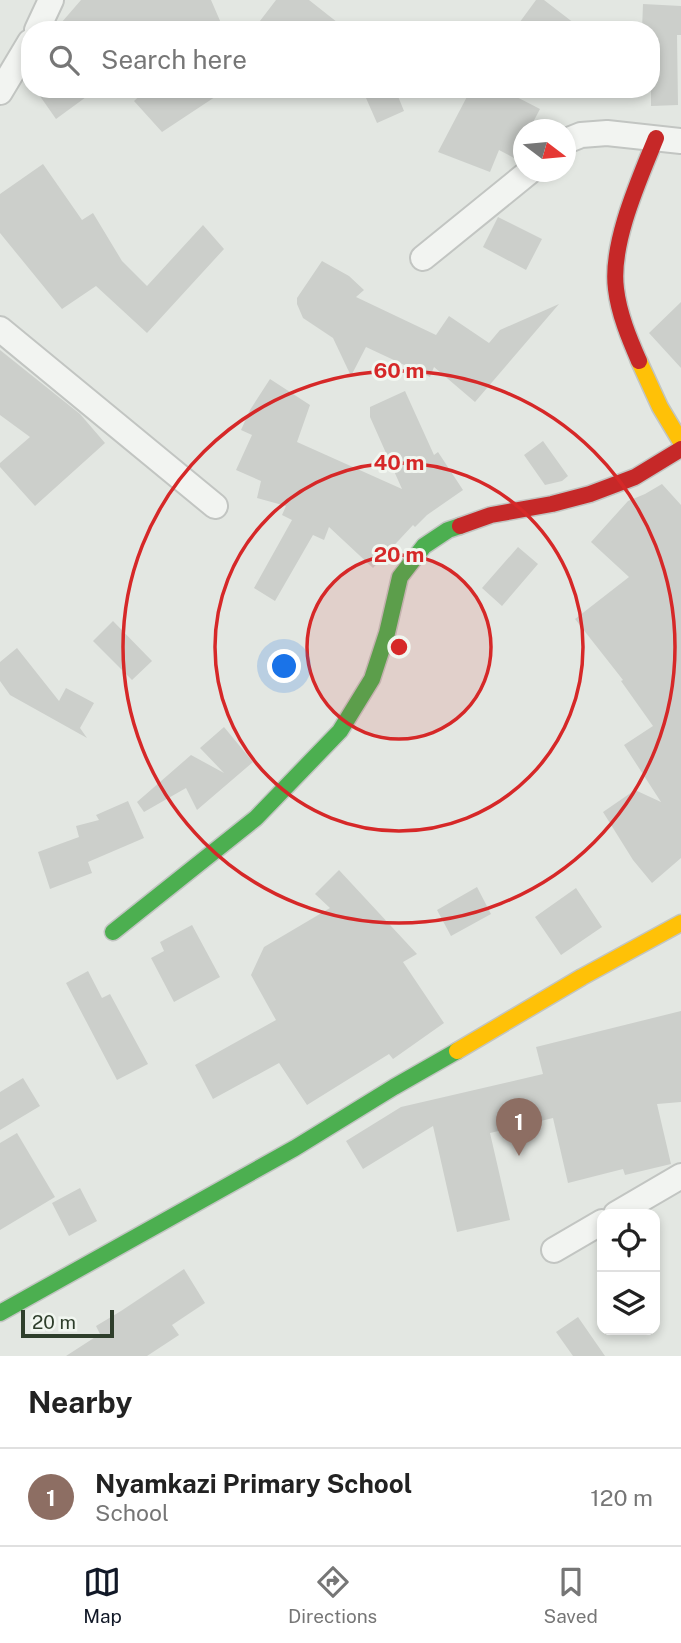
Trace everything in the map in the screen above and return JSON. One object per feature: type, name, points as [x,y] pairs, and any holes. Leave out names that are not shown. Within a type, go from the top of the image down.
[{"type":"street","points":[[41,21],[51,0]]},
{"type":"street","points":[[0,92],[21,57]]},
{"type":"street","points":[[576,137],[607,133],[681,141]]},
{"type":"street","points":[[656,138],[637,182],[615,274],[618,302],[644,373],[681,442]]},
{"type":"street","points":[[423,258],[517,182]]},
{"type":"street","points":[[0,328],[215,506]]},
{"type":"street","points":[[113,932],[256,818],[340,731],[372,679],[387,633],[400,577],[424,546],[448,530],[491,515],[590,494],[635,477],[681,449]]},
{"type":"street","points":[[0,1314],[295,1148],[582,977],[681,923]]},
{"type":"street","points":[[625,1209],[681,1176]]},
{"type":"street","points":[[554,1250],[597,1225]]},
{"type":"building","points":[[81,0],[211,0],[220,21],[63,21]]},
{"type":"building","points":[[276,0],[309,0],[336,21],[260,21]]},
{"type":"building","points":[[536,0],[544,0],[571,21],[521,21]]},
{"type":"building","points":[[643,4],[681,6],[681,35],[677,35],[678,105],[651,106],[651,98],[660,98],[660,21],[642,21]]},
{"type":"building","points":[[41,98],[85,98],[56,119]]},
{"type":"building","points":[[137,98],[213,98],[162,132],[134,101]]},
{"type":"building","points":[[366,98],[399,98],[404,111],[377,123]]},
{"type":"building","points":[[466,98],[519,98],[540,109],[535,119],[513,119],[513,157],[499,150],[490,172],[438,152]]},
{"type":"building","points":[[43,164],[82,220],[93,213],[122,261],[147,286],[203,225],[224,249],[147,333],[96,286],[62,309],[0,233],[0,194]]},
{"type":"building","points":[[498,217],[542,239],[526,270],[483,247]]},
{"type":"building","points":[[322,261],[349,276],[364,290],[356,297],[436,335],[449,316],[489,343],[500,330],[559,304],[475,402],[434,367],[430,377],[366,347],[351,376],[333,338],[303,318],[297,304],[297,298]]},
{"type":"building","points":[[681,302],[681,368],[649,333]]},
{"type":"building","points":[[0,350],[80,414],[105,443],[35,506],[0,467],[0,463],[30,437],[0,415]]},
{"type":"building","points":[[270,379],[310,405],[297,442],[402,489],[370,417],[370,407],[405,391],[434,455],[438,452],[463,490],[427,515],[415,527],[413,525],[373,568],[329,527],[324,540],[313,535],[275,601],[254,588],[292,520],[282,515],[286,506],[257,498],[261,481],[236,470],[252,435],[241,430]]},
{"type":"building","points":[[543,441],[568,476],[562,481],[545,485],[524,455]]},
{"type":"building","points":[[662,484],[681,505],[681,858],[652,883],[633,860],[603,812],[635,790],[661,802],[624,745],[653,726],[621,681],[623,680],[575,619],[629,577],[591,542],[628,501]]},
{"type":"building","points":[[518,547],[538,564],[502,606],[482,588]]},
{"type":"building","points":[[113,621],[152,661],[132,680],[93,641]]},
{"type":"building","points":[[17,648],[59,701],[66,688],[94,703],[80,728],[87,738],[10,695],[0,681],[0,662]]},
{"type":"building","points":[[224,727],[253,762],[197,810],[186,788],[144,812],[137,802],[191,755],[224,773],[200,748]]},
{"type":"building","points":[[128,801],[144,838],[88,862],[92,873],[50,889],[38,852],[79,837],[76,826],[99,820],[96,815]]},
{"type":"building","points":[[339,870],[417,954],[403,962],[444,1023],[393,1059],[389,1054],[307,1105],[279,1063],[213,1099],[195,1065],[276,1020],[251,975],[264,947],[330,908],[315,894]]},
{"type":"building","points":[[477,887],[491,914],[451,936],[437,910]]},
{"type":"building","points":[[576,888],[602,927],[561,955],[535,917]]},
{"type":"building","points":[[192,925],[220,977],[174,1002],[151,958],[164,951],[160,942]]},
{"type":"building","points":[[88,971],[102,998],[110,994],[148,1064],[117,1080],[66,983]]},
{"type":"building","points":[[681,1011],[681,1102],[657,1104],[671,1164],[625,1175],[623,1169],[568,1183],[553,1118],[490,1133],[510,1220],[457,1232],[433,1126],[363,1169],[346,1141],[401,1107],[543,1074],[536,1047]]},
{"type":"building","points":[[23,1078],[40,1106],[0,1130],[0,1092]]},
{"type":"building","points":[[17,1133],[55,1197],[0,1230],[0,1143]]},
{"type":"building","points":[[80,1188],[97,1221],[69,1236],[52,1203]]},
{"type":"building","points":[[184,1269],[205,1303],[172,1325],[179,1335],[147,1356],[66,1356],[100,1334],[96,1326]]},
{"type":"building","points":[[578,1317],[605,1356],[573,1356],[556,1332]]},
{"type":"traffic: fast","points":[[113,932],[256,818],[340,731],[372,679],[387,633],[400,577],[424,546],[448,530],[460,526]]},
{"type":"traffic: fast","points":[[0,1313],[295,1148],[457,1051]]},
{"type":"traffic: slow","points":[[639,361],[660,407],[681,442]]},
{"type":"traffic: slow","points":[[457,1051],[582,977],[681,923]]},
{"type":"traffic: jam","points":[[639,361],[619,308],[615,271],[627,212],[656,138]]},
{"type":"traffic: jam","points":[[460,526],[491,515],[590,494],[635,477],[681,449]]},
{"type":"place","name":"Nyamkazi Primary School","points":[[519,1156]]}]
